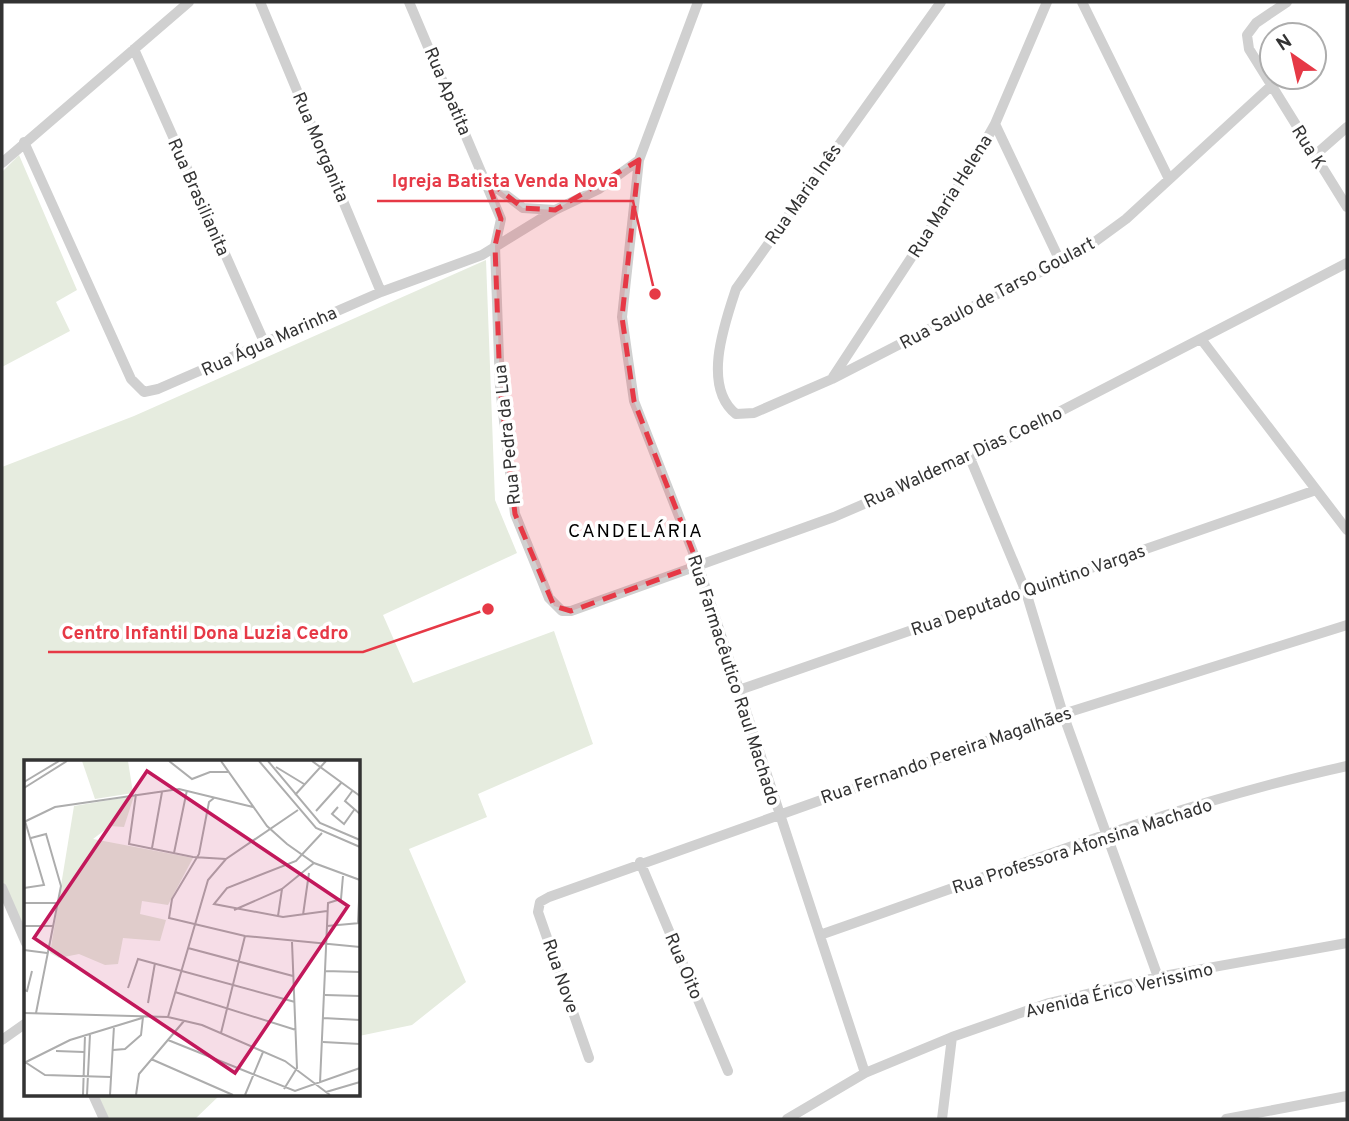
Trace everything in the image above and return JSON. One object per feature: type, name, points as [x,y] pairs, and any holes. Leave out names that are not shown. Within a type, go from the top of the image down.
[{"type":"street","points":[[2,163],[188,2]]},
{"type":"street","name":"Rua Morganita","points":[[261,2],[381,292]]},
{"type":"street","name":"Rua Apatita","points":[[410,2],[487,180],[501,219],[495,246]]},
{"type":"street","name":"Rua Farmacêutico Raul Machado","points":[[698,2],[639,160],[622,317],[634,401],[698,565],[864,1073]]},
{"type":"street","name":"Rua Maria Inês","points":[[725,405],[718,391],[720,359],[724,322],[736,289],[941,2]]},
{"type":"street","name":"Rua Maria Helena","points":[[832,379],[972,165],[995,124],[1047,2]]},
{"type":"street","points":[[1082,2],[1169,179]]},
{"type":"street","name":"Rua K","points":[[1259,21],[1287,2]]},
{"type":"street","name":"Rua K","points":[[1258,22],[1247,35],[1249,49],[1258,64]]},
{"type":"street","name":"Rua Brasilianita","points":[[134,49],[265,344]]},
{"type":"street","name":"Rua Saulo de Tarso Goulart","points":[[725,405],[736,414],[754,413],[832,379],[1060,263],[1126,219],[1266,91]]},
{"type":"street","name":"Rua K","points":[[1274,91],[1347,207]]},
{"type":"street","points":[[995,124],[1060,263]]},
{"type":"street","points":[[1314,156],[1347,127]]},
{"type":"street","name":"Rua Água Marinha","points":[[24,142],[137,387],[144,392],[158,389],[265,344],[381,292],[482,256],[555,210],[599,189],[639,160]]},
{"type":"street","name":"Rua Apatita","points":[[487,180],[523,208],[555,210]]},
{"type":"street","name":"Rua Pedra da Lua","points":[[495,246],[500,387],[515,514],[549,598],[562,611]]},
{"type":"street","name":"Rua Waldemar Dias Coelho","points":[[562,611],[571,611],[834,517],[970,458],[1347,263]]},
{"type":"street","points":[[1201,339],[1347,530]]},
{"type":"street","points":[[970,458],[1026,592],[1063,714],[1158,977]]},
{"type":"street","name":"Rua Deputado Quintino Vargas","points":[[739,690],[1316,490]]},
{"type":"street","name":"Rua Fernando Pereira Magalhães","points":[[549,897],[640,862],[1063,714],[1347,625]]},
{"type":"street","name":"Rua Professora Afonsina Machado","points":[[820,935],[1108,836],[1283,780],[1347,766]]},
{"type":"street","name":"Rua Oito","points":[[640,862],[727,1071]]},
{"type":"street","points":[[2,888],[24,938]]},
{"type":"street","name":"Rua Nove","points":[[549,897],[540,902],[538,912],[589,1058]]},
{"type":"street","name":"Avenida Érico Verissimo","points":[[787,1119],[864,1073],[952,1037],[1049,1003],[1158,977],[1347,943]]},
{"type":"street","points":[[2,1040],[24,1024]]},
{"type":"street","points":[[942,1119],[952,1037]]},
{"type":"street","points":[[93,1096],[104,1119]]},
{"type":"street","points":[[1226,1119],[1347,1096]]},
{"type":"highlighted area","points":[[639,160],[622,317],[634,401],[698,565],[571,611],[554,606],[515,514],[500,387],[495,246],[501,219],[487,180],[523,208],[555,210]]},
{"type":"shaded area","points":[[19,155],[77,290],[56,302],[70,331],[2,367],[2,172]]},
{"type":"shaded area","points":[[486,260],[495,500],[517,553],[383,615],[413,683],[554,631],[593,744],[478,794],[487,817],[409,849],[466,982],[412,1025],[360,1036],[360,760],[24,760],[24,930],[2,880],[2,467],[134,416]]},
{"type":"shaded area","points":[[98,1096],[219,1096],[195,1119],[109,1119]]},
{"type":"place","name":"Igreja Batista Venda Nova","points":[[655,294]]},
{"type":"place","name":"Centro Infantil Dona Luzia Cedro","points":[[488,609]]},
{"type":"district","name":"CANDELÁRIA","points":[[636,530]]}]
